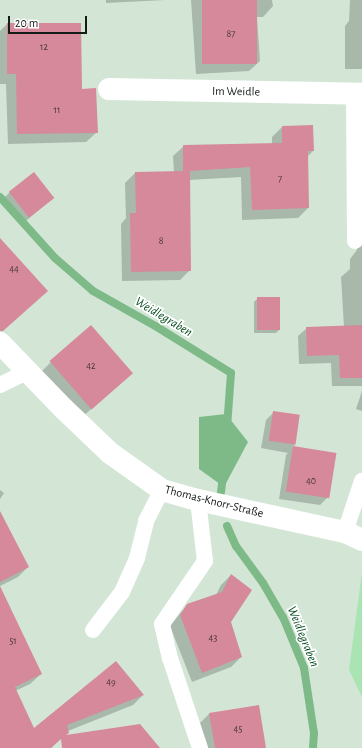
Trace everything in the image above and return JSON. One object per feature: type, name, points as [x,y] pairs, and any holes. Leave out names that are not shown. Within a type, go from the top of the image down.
[{"type":"street","name":"Im Weidle","points":[[109,89],[358,94]]},
{"type":"street","name":"Thomas-Knorr-Straße","points":[[0,343],[27,372],[110,454],[162,490],[198,500],[354,536]]},
{"type":"lane","points":[[355,241],[358,94]]},
{"type":"lane","points":[[0,385],[27,372]]},
{"type":"lane","points":[[354,536],[362,481]]},
{"type":"lane","points":[[94,630],[122,592],[138,558],[146,521],[162,490]]},
{"type":"lane","points":[[198,500],[205,561],[162,624],[170,658],[200,748]]},
{"type":"shaded area","points":[[226,414],[248,442],[224,487],[199,469],[199,417]]},
{"type":"shaded area","points":[[362,572],[362,697],[349,670]]},
{"type":"building","points":[[202,0],[257,0],[257,64],[202,64]]},
{"type":"building","points":[[7,23],[81,23],[82,89],[96,88],[98,133],[17,134],[16,74],[7,74]]},
{"type":"building","points":[[313,125],[314,151],[308,151],[309,208],[252,210],[250,167],[190,171],[191,271],[131,272],[130,213],[136,213],[135,172],[183,171],[183,145],[282,143],[282,126]]},
{"type":"building","points":[[34,172],[54,198],[29,218],[9,192]]},
{"type":"building","points":[[0,238],[48,291],[3,331],[0,331]]},
{"type":"building","points":[[257,297],[280,297],[280,330],[257,330]]},
{"type":"building","points":[[91,325],[133,373],[91,409],[49,361]]},
{"type":"building","points":[[362,325],[362,378],[340,378],[339,355],[307,356],[306,327]]},
{"type":"building","points":[[273,411],[300,415],[296,444],[269,441]]},
{"type":"building","points":[[293,446],[336,453],[329,498],[286,491]]},
{"type":"building","points":[[0,511],[29,567],[0,582]]},
{"type":"building","points":[[231,574],[252,590],[231,622],[242,657],[202,673],[180,615],[187,604],[222,592]]},
{"type":"building","points":[[0,586],[42,674],[15,687],[34,728],[116,661],[144,695],[67,725],[69,733],[66,735],[140,724],[160,748],[62,748],[61,739],[51,748],[0,748]]},
{"type":"building","points":[[259,705],[266,748],[215,748],[209,713]]},
{"type":"waterway","name":"Weidlegraben","points":[[0,197],[55,258],[93,291],[157,327],[231,373],[227,427]]},
{"type":"waterway","name":"Weidlegraben","points":[[221,492],[223,475]]},
{"type":"waterway","name":"Weidlegraben","points":[[227,526],[236,546],[263,583],[283,617],[304,668],[314,733],[313,748]]}]
